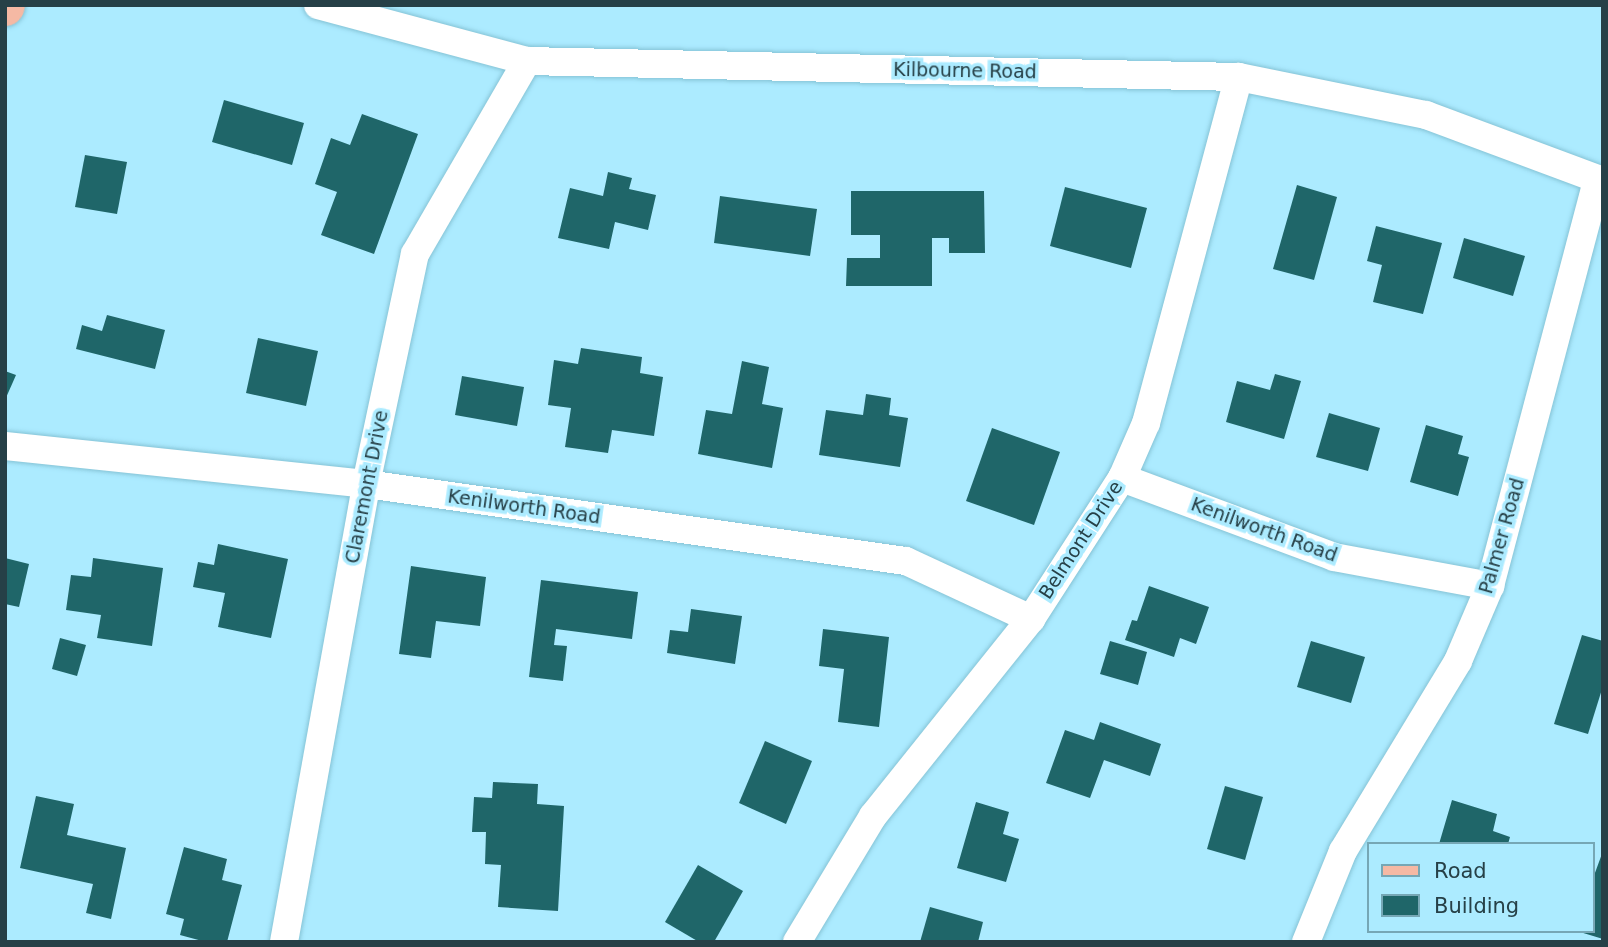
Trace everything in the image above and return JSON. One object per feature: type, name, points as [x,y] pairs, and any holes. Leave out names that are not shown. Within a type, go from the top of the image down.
[{"type":"street","name":"Kilbourne Road","points":[[318,5],[527,61],[1239,77],[1426,115],[1600,181]]},
{"type":"street","name":"Claremont Drive","points":[[284,942],[366,484],[415,254],[527,61]]},
{"type":"street","name":"Belmont Drive","points":[[797,942],[873,816],[1031,620],[1122,478],[1146,423],[1239,77]]},
{"type":"street","name":"Palmer Road","points":[[1306,942],[1343,850],[1458,661],[1490,586],[1600,181]]},
{"type":"street","name":"Kenilworth Road","points":[[5,446],[366,484],[906,561],[1031,620]]},
{"type":"street","name":"Kenilworth Road","points":[[1122,478],[1334,557],[1490,586]]},
{"type":"building","points":[[224,100],[304,123],[292,165],[212,142]]},
{"type":"building","points":[[362,114],[418,134],[374,254],[321,235],[337,192],[315,184],[331,138],[350,145]]},
{"type":"building","points":[[85,155],[127,162],[117,214],[75,207]]},
{"type":"building","points":[[608,172],[632,178],[629,189],[656,195],[648,230],[615,222],[609,249],[558,238],[570,188],[603,196]]},
{"type":"building","points":[[1297,185],[1337,197],[1314,280],[1273,269]]},
{"type":"building","points":[[1065,187],[1147,208],[1131,268],[1050,246]]},
{"type":"building","points":[[851,191],[984,191],[985,253],[949,253],[949,238],[932,238],[932,286],[846,286],[847,258],[880,258],[880,235],[851,235]]},
{"type":"building","points":[[720,196],[817,209],[810,256],[714,243]]},
{"type":"building","points":[[1376,226],[1442,243],[1423,314],[1373,302],[1382,265],[1367,261]]},
{"type":"building","points":[[1464,238],[1525,256],[1513,296],[1453,278]]},
{"type":"building","points":[[107,315],[165,330],[155,369],[76,349],[82,325],[102,331]]},
{"type":"building","points":[[258,338],[318,351],[306,406],[246,393]]},
{"type":"building","points":[[581,348],[642,357],[640,373],[663,377],[654,436],[612,430],[608,453],[565,447],[571,408],[548,405],[554,360],[578,364]]},
{"type":"building","points":[[742,361],[769,367],[762,404],[783,408],[772,468],[698,454],[706,410],[732,414]]},
{"type":"building","points":[[5,371],[16,375],[5,400]]},
{"type":"building","points":[[1275,374],[1301,381],[1284,439],[1226,422],[1237,381],[1270,390]]},
{"type":"building","points":[[462,376],[524,387],[517,426],[455,415]]},
{"type":"building","points":[[866,394],[891,398],[889,415],[908,418],[900,467],[819,455],[826,410],[863,415]]},
{"type":"building","points":[[1329,413],[1380,428],[1368,471],[1316,457]]},
{"type":"building","points":[[1426,425],[1463,436],[1458,454],[1469,457],[1458,496],[1410,482]]},
{"type":"building","points":[[992,428],[1060,452],[1034,525],[966,501]]},
{"type":"building","points":[[218,544],[288,559],[271,638],[218,627],[225,593],[193,587],[198,562],[214,565]]},
{"type":"building","points":[[5,558],[29,564],[19,607],[5,604]]},
{"type":"building","points":[[93,558],[163,568],[152,646],[97,638],[101,615],[66,610],[71,575],[91,577]]},
{"type":"building","points":[[411,566],[486,577],[480,626],[436,621],[431,658],[399,654]]},
{"type":"building","points":[[541,580],[638,592],[632,639],[556,629],[554,645],[567,646],[563,681],[529,677]]},
{"type":"building","points":[[1149,586],[1209,607],[1196,644],[1180,638],[1174,657],[1125,640],[1132,620],[1137,621]]},
{"type":"building","points":[[691,609],[742,616],[735,664],[667,653],[670,630],[688,632]]},
{"type":"building","points":[[823,629],[889,637],[879,727],[838,722],[844,669],[819,666]]},
{"type":"building","points":[[1582,635],[1603,641],[1603,686],[1588,734],[1554,724]]},
{"type":"building","points":[[60,638],[86,645],[77,676],[52,669]]},
{"type":"building","points":[[1110,641],[1147,652],[1138,685],[1100,674]]},
{"type":"building","points":[[1311,641],[1365,657],[1351,703],[1297,687]]},
{"type":"building","points":[[1100,722],[1161,744],[1150,776],[1104,760],[1090,798],[1046,783],[1065,730],[1094,740]]},
{"type":"building","points":[[765,741],[812,761],[786,824],[739,803]]},
{"type":"building","points":[[493,782],[538,784],[537,804],[564,806],[558,911],[498,907],[501,865],[485,864],[486,832],[472,832],[474,797],[492,798]]},
{"type":"building","points":[[1225,786],[1263,797],[1245,860],[1207,849]]},
{"type":"building","points":[[36,796],[74,804],[67,835],[126,848],[111,919],[86,913],[93,884],[20,868]]},
{"type":"building","points":[[1452,800],[1497,814],[1493,831],[1510,837],[1509,842],[1440,842]]},
{"type":"building","points":[[976,802],[1009,812],[1003,834],[1019,839],[1006,882],[957,868]]},
{"type":"building","points":[[184,847],[227,859],[222,880],[242,885],[227,942],[206,942],[180,935],[184,919],[166,914]]},
{"type":"building","points":[[1603,851],[1603,939],[1583,933],[1594,933],[1594,876]]},
{"type":"building","points":[[698,865],[743,891],[714,942],[699,942],[665,922]]},
{"type":"building","points":[[930,907],[983,922],[978,942],[920,942]]}]
